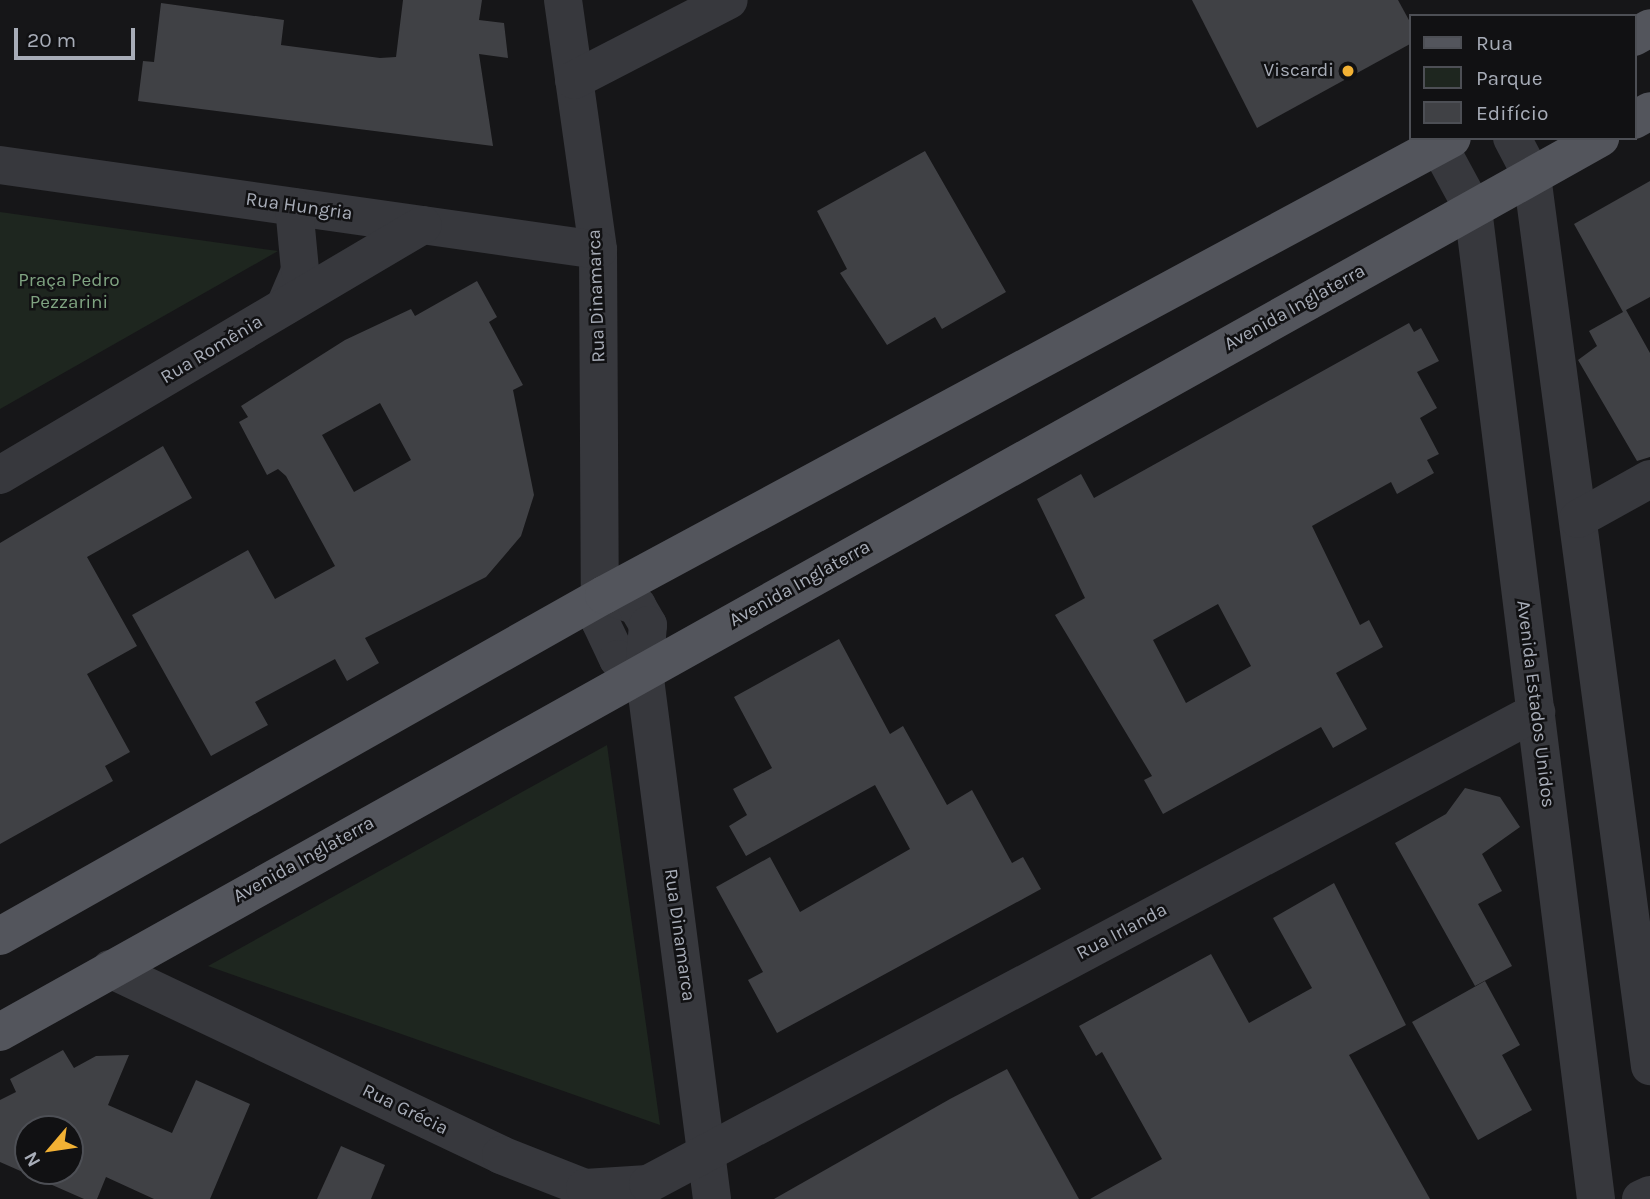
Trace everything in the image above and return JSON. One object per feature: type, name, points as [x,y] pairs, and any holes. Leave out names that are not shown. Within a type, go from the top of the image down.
[{"type":"main road","name":"Avenida Inglaterra","points":[[0,1032],[1596,140]]},
{"type":"main road","points":[[0,936],[604,595],[1446,142]]},
{"type":"street","name":"Rua Dinamarca","points":[[563,0],[598,250],[604,595],[600,621],[618,659],[644,671],[712,1199]]},
{"type":"street","points":[[574,80],[729,0]]},
{"type":"street","points":[[1513,140],[1532,176],[1578,519],[1635,833],[1650,1066]]},
{"type":"street","points":[[1446,142],[1474,209]]},
{"type":"street","name":"Rua Hungria","points":[[0,165],[598,250]]},
{"type":"street","points":[[285,306],[300,270],[294,206]]},
{"type":"street","name":"Avenida Estados Unidos","points":[[1474,209],[1596,1199]]},
{"type":"street","name":"Rua Romênia","points":[[0,475],[423,225]]},
{"type":"street","points":[[1578,519],[1650,479]]},
{"type":"street","name":"Rua Irlanda","points":[[708,1153],[1536,712]]},
{"type":"street","name":"Rua Grécia","points":[[110,969],[501,1155],[585,1188],[648,1184],[708,1153]]},
{"type":"street","points":[[1641,1199],[1650,1195]]},
{"type":"green space","name":"Praça Pedro Pezzarini","points":[[0,212],[278,251],[0,409]]},
{"type":"green space","points":[[607,745],[660,1125],[208,966]]},
{"type":"building","points":[[403,0],[482,0],[479,20],[504,23],[508,58],[479,54],[493,146],[138,101],[143,61],[154,62],[161,3],[284,20],[281,45],[380,58],[396,57]]},
{"type":"building","points":[[1192,0],[1398,0],[1408,18],[1408,45],[1257,128]]},
{"type":"building","points":[[925,151],[1006,292],[942,329],[935,317],[887,345],[840,273],[847,269],[817,211]]},
{"type":"building","points":[[1650,181],[1650,297],[1626,310],[1650,353],[1650,457],[1637,461],[1578,360],[1597,346],[1589,331],[1623,312],[1574,224]]},
{"type":"building","points":[[477,281],[497,317],[489,322],[523,385],[513,390],[534,495],[521,536],[486,577],[365,638],[379,663],[347,681],[335,659],[255,702],[268,725],[211,756],[132,615],[248,550],[275,599],[335,566],[286,476],[278,469],[267,475],[239,422],[248,417],[241,406],[345,340],[411,309],[415,316]],"holes":[[[380,403],[411,460],[354,492],[322,435]]]},
{"type":"building","points":[[1409,323],[1414,332],[1421,328],[1439,361],[1417,372],[1437,408],[1420,418],[1439,454],[1427,460],[1434,473],[1397,494],[1391,482],[1312,526],[1360,625],[1369,620],[1383,647],[1336,673],[1367,729],[1333,748],[1321,727],[1163,814],[1144,780],[1152,776],[1055,615],[1085,598],[1037,499],[1081,474],[1094,498]],"holes":[[[1218,604],[1251,666],[1186,703],[1153,640]]]},
{"type":"building","points":[[163,446],[192,498],[87,557],[137,646],[87,674],[130,752],[105,766],[113,781],[0,844],[0,543]]},
{"type":"building","points":[[839,639],[890,734],[903,726],[947,805],[972,790],[1012,863],[1023,857],[1041,889],[777,1033],[748,980],[763,972],[716,887],[770,857],[800,912],[910,849],[875,785],[746,856],[729,826],[747,815],[733,789],[772,768],[734,697]]},
{"type":"building","points":[[1465,788],[1500,797],[1520,827],[1482,854],[1502,891],[1478,904],[1512,966],[1475,986],[1395,843],[1446,814]]},
{"type":"building","points":[[1334,883],[1406,1025],[1349,1055],[1430,1199],[1090,1199],[1162,1159],[1102,1052],[1096,1056],[1079,1026],[1211,954],[1249,1023],[1312,988],[1273,918]]},
{"type":"building","points":[[1485,981],[1520,1045],[1502,1055],[1532,1110],[1478,1140],[1412,1022]]},
{"type":"building","points":[[63,1050],[74,1068],[96,1056],[129,1055],[108,1105],[172,1133],[196,1080],[250,1104],[210,1199],[154,1199],[106,1177],[97,1199],[84,1199],[52,1185],[84,1185],[84,1115],[14,1115],[14,1168],[0,1162],[0,1100],[16,1092],[10,1079]]},
{"type":"building","points":[[1007,1069],[1079,1199],[774,1199],[950,1099]]},
{"type":"building","points":[[341,1146],[385,1165],[371,1199],[317,1199]]},
{"type":"place","name":"Viscardi","points":[[1348,71]]}]
